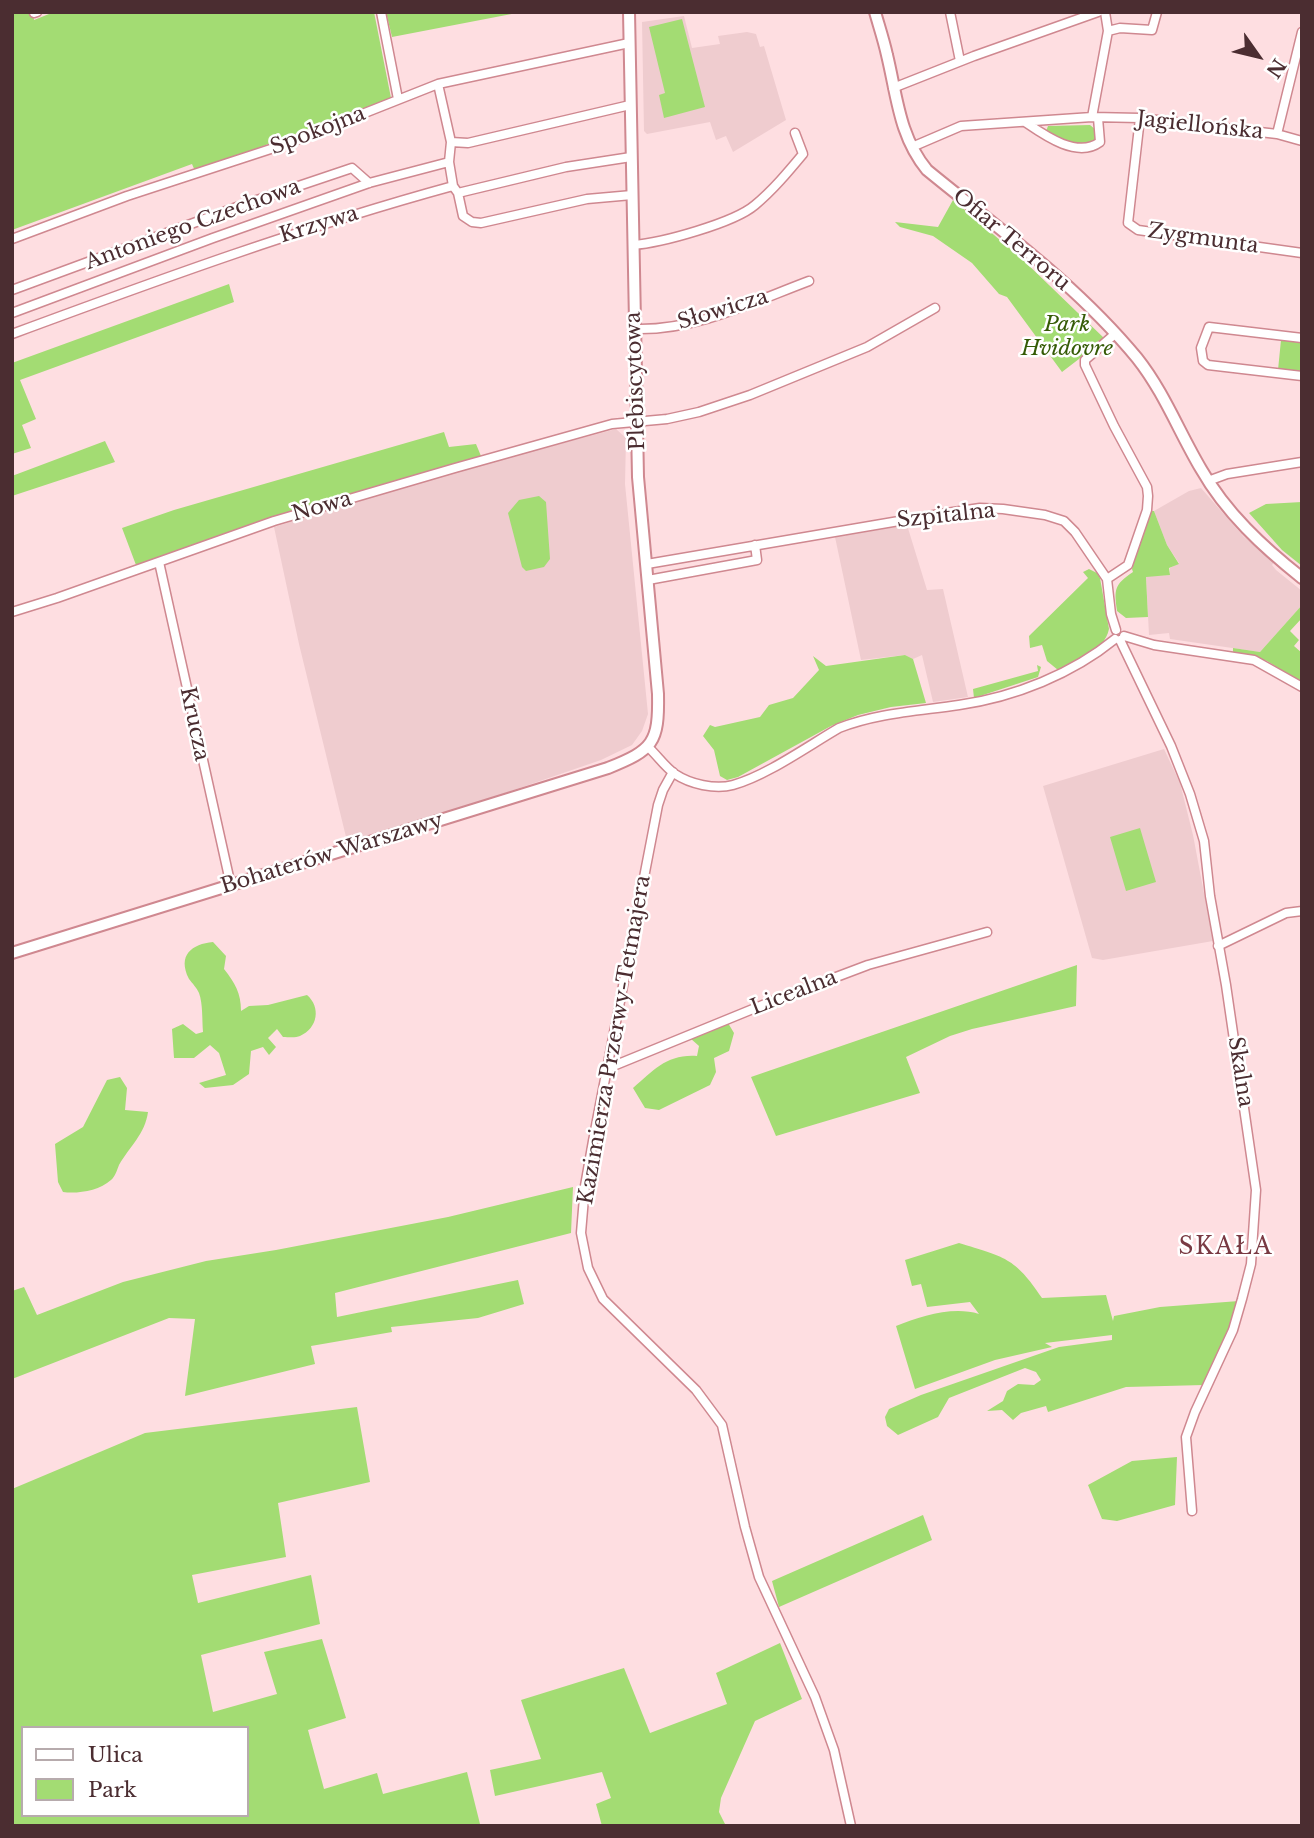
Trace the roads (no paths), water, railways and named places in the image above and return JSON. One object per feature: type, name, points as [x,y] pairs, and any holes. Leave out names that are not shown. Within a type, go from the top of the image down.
[{"type":"street","points":[[381,12],[398,99]]},
{"type":"street","name":"Plebiscytowa","points":[[629,12],[638,477],[659,717],[655,736],[648,747]]},
{"type":"street","name":"Ofiar Terroru","points":[[875,12],[903,129],[927,170],[1047,267],[1115,334],[1156,384],[1208,481],[1249,533],[1302,578]]},
{"type":"street","points":[[950,12],[960,61]]},
{"type":"street","points":[[893,88],[1098,12]]},
{"type":"street","points":[[1025,122],[1062,144],[1087,148],[1100,142],[1095,117],[1108,31],[1105,12]]},
{"type":"street","points":[[1108,31],[1152,30],[1157,12]]},
{"type":"street","points":[[1277,134],[1302,33]]},
{"type":"street","name":"Spokojna","points":[[12,239],[127,196],[289,144],[438,84],[629,43]]},
{"type":"street","points":[[438,84],[451,142],[449,162],[455,190],[463,216],[472,222],[481,223],[587,199],[632,195]]},
{"type":"street","points":[[451,142],[468,143],[630,105]]},
{"type":"street","name":"Jagiellońska","points":[[912,148],[961,126],[1095,117],[1140,118],[1277,134],[1302,141]]},
{"type":"street","name":"Zygmunta","points":[[1140,118],[1128,223],[1138,230],[1302,253]]},
{"type":"street","points":[[633,245],[649,244],[736,217],[754,206],[803,155],[794,133]]},
{"type":"street","name":"Krzywa","points":[[12,334],[264,242],[455,190],[566,167],[631,157]]},
{"type":"street","name":"Antoniego Czechowa","points":[[12,313],[369,183],[449,162]]},
{"type":"street","name":"Antoniego Czechowa","points":[[12,290],[245,204],[352,168],[369,183]]},
{"type":"street","name":"Słowicza","points":[[635,329],[680,326],[809,281]]},
{"type":"street","name":"Nowa","points":[[12,612],[274,521],[455,468],[612,424],[667,419],[699,412],[750,395],[867,347],[936,308]]},
{"type":"street","points":[[1302,338],[1209,327],[1201,348],[1203,361],[1208,365],[1302,376]]},
{"type":"street","points":[[1107,579],[1128,565],[1149,503],[1147,487],[1085,365],[1084,360],[1089,354],[1115,334]]},
{"type":"street","points":[[1208,481],[1227,474],[1302,462]]},
{"type":"street","name":"Szpitalna","points":[[647,564],[980,508],[1045,515],[1064,521],[1075,532],[1107,579],[1111,614],[1119,636]]},
{"type":"street","points":[[648,580],[757,560],[755,545]]},
{"type":"street","name":"Krucza","points":[[159,562],[231,886]]},
{"type":"street","points":[[648,747],[673,772],[694,782],[731,786],[749,779],[839,728],[870,717],[963,705],[1002,696],[1082,663],[1119,636],[1154,645],[1254,660],[1302,687]]},
{"type":"street","name":"Skalna","points":[[1119,636],[1164,729],[1190,794],[1204,841],[1256,1190],[1251,1264],[1236,1320],[1186,1437],[1192,1511]]},
{"type":"street","name":"Bohaterów Warszawy","points":[[12,953],[608,768],[638,756],[648,747]]},
{"type":"street","name":"Kazimierza Przerwy-Tetmajera","points":[[673,772],[658,805],[585,1186],[582,1233],[588,1268],[603,1299],[696,1391],[722,1425],[759,1577],[815,1697],[834,1749],[851,1826]]},
{"type":"street","points":[[1218,946],[1286,913],[1302,911]]},
{"type":"street","name":"Licealna","points":[[606,1069],[869,965],[988,932]]},
{"type":"district","name":"SKAŁA","points":[[1226,1248]]},
{"type":"park label","name":"Park Hvidovre","points":[[1067,337]]}]
